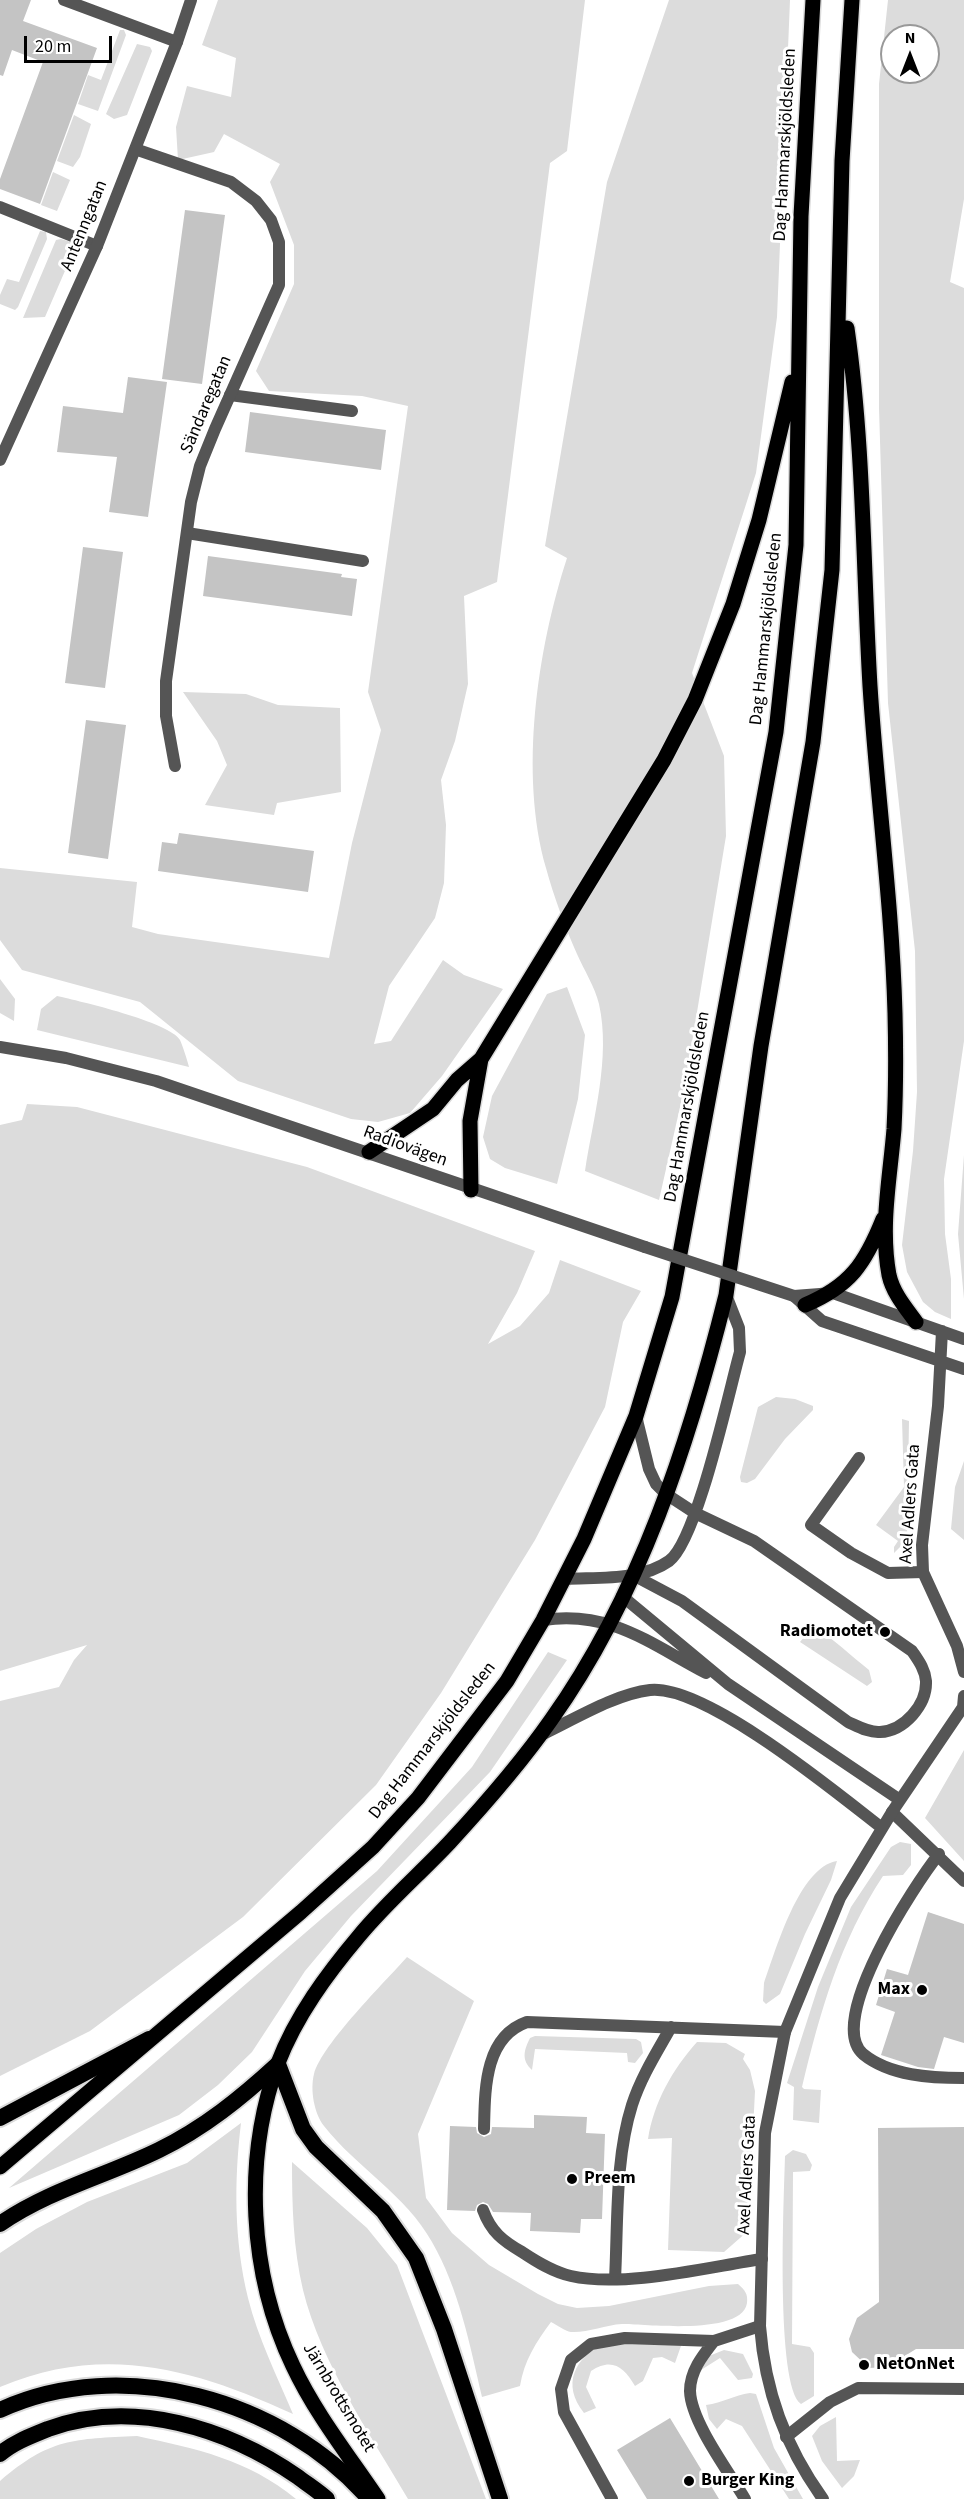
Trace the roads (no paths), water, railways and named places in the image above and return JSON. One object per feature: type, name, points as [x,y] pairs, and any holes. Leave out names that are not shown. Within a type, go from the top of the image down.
[{"type":"highway","points":[[0,2118],[149,2039]]},
{"type":"highway","points":[[0,2224],[50,2195],[157,2151],[193,2133],[219,2115],[278,2064],[303,2129],[316,2147],[383,2211],[416,2258],[444,2329],[500,2499]]},
{"type":"highway","points":[[0,2410],[28,2397],[66,2388],[117,2385],[166,2389],[216,2402],[264,2420],[306,2444],[351,2478],[369,2499]]},
{"type":"highway","points":[[0,2454],[28,2437],[91,2417],[133,2416],[206,2430],[255,2451],[327,2499]]},
{"type":"main road","name":"Dag Hammarskjöldsleden","points":[[149,2039],[301,1912],[373,1847],[418,1798],[507,1681],[566,1580],[636,1416],[661,1342],[672,1297],[777,732],[796,545],[801,216],[813,0]]},
{"type":"main road","points":[[278,2064],[297,2023],[325,1979],[401,1887],[447,1845],[493,1795],[541,1735],[591,1658],[633,1575],[666,1494],[700,1391],[726,1295],[761,1046],[813,742],[832,570],[841,290],[842,161],[852,0]]},
{"type":"main road","points":[[841,290],[856,402],[872,707],[890,899],[894,988],[894,1126],[884,1216],[890,1275],[897,1296],[916,1322]]},
{"type":"main road","points":[[369,1152],[433,1109],[458,1080],[481,1059],[664,760],[712,660],[733,604],[759,520],[798,356]]},
{"type":"main road","points":[[471,1190],[470,1120],[481,1059]]},
{"type":"main road","points":[[799,1301],[833,1293],[868,1257],[884,1216]]},
{"type":"main road","points":[[0,2168],[149,2039]]},
{"type":"main road","name":"Järnbrottsmotet","points":[[278,2064],[262,2120],[256,2161],[257,2232],[263,2272],[277,2325],[293,2366],[378,2499]]},
{"type":"street","points":[[64,0],[177,42]]},
{"type":"street","name":"Antenngatan","points":[[0,460],[4,445],[97,246],[177,42],[191,0]]},
{"type":"street","name":"Sändaregatan","points":[[135,149],[231,182],[256,201],[271,220],[279,242],[279,285],[200,466],[187,533],[166,681],[166,716],[175,766]]},
{"type":"street","points":[[0,207],[97,246]]},
{"type":"street","points":[[230,395],[352,411]]},
{"type":"street","points":[[187,533],[363,561]]},
{"type":"street","name":"Radiovägen","points":[[0,1047],[66,1058],[156,1081],[369,1152],[471,1190],[518,1204],[799,1301],[822,1320],[964,1369]]},
{"type":"street","points":[[833,1293],[964,1339]]},
{"type":"street","points":[[566,1580],[633,1575],[670,1561],[680,1548],[695,1513],[740,1352],[739,1328],[726,1295]]},
{"type":"street","name":"Axel Adlers Gata","points":[[942,1331],[938,1406],[922,1545],[923,1572],[957,1646],[964,1672]]},
{"type":"street","points":[[633,1575],[682,1601],[848,1722],[878,1733],[892,1730],[907,1721],[925,1697],[924,1668],[912,1651],[754,1541],[695,1513],[666,1494],[656,1484],[649,1469],[636,1416]]},
{"type":"street","points":[[859,1458],[811,1525],[851,1553],[888,1573],[923,1572]]},
{"type":"street","points":[[622,1596],[728,1684],[900,1800]]},
{"type":"street","points":[[543,1620],[567,1616],[610,1622],[728,1684]]},
{"type":"street","points":[[541,1735],[629,1696],[650,1690],[666,1690],[707,1706],[769,1744],[882,1828]]},
{"type":"street","name":"Axel Adlers Gata","points":[[823,2499],[807,2477],[786,2437],[769,2389],[760,2326],[765,2133],[785,2032],[840,1898],[892,1812],[963,1707],[964,1696]]},
{"type":"street","points":[[892,1812],[939,1854],[964,1881]]},
{"type":"street","points":[[939,1854],[916,1883],[867,1977],[853,2016],[853,2037],[862,2053],[887,2067],[915,2075],[964,2078]]},
{"type":"street","points":[[484,2129],[485,2087],[496,2048],[512,2027],[527,2022],[785,2032]]},
{"type":"street","points":[[615,2279],[626,2130],[642,2080],[671,2026]]},
{"type":"street","points":[[483,2210],[492,2230],[500,2239],[546,2267],[569,2276],[615,2279],[762,2259]]},
{"type":"street","points":[[612,2499],[564,2412],[561,2389],[570,2360],[591,2344],[625,2338],[714,2340],[760,2326]]},
{"type":"street","points":[[714,2340],[696,2364],[690,2391],[698,2419],[745,2499]]},
{"type":"street","points":[[786,2437],[830,2402],[858,2388],[964,2389]]},
{"type":"place","name":"Radiomotet","points":[[885,1632]]},
{"type":"place","name":"Max","points":[[922,1990]]},
{"type":"place","name":"Preem","points":[[572,2179]]},
{"type":"place","name":"NetOnNet","points":[[864,2365]]},
{"type":"place","name":"Burger King","points":[[689,2481]]}]
